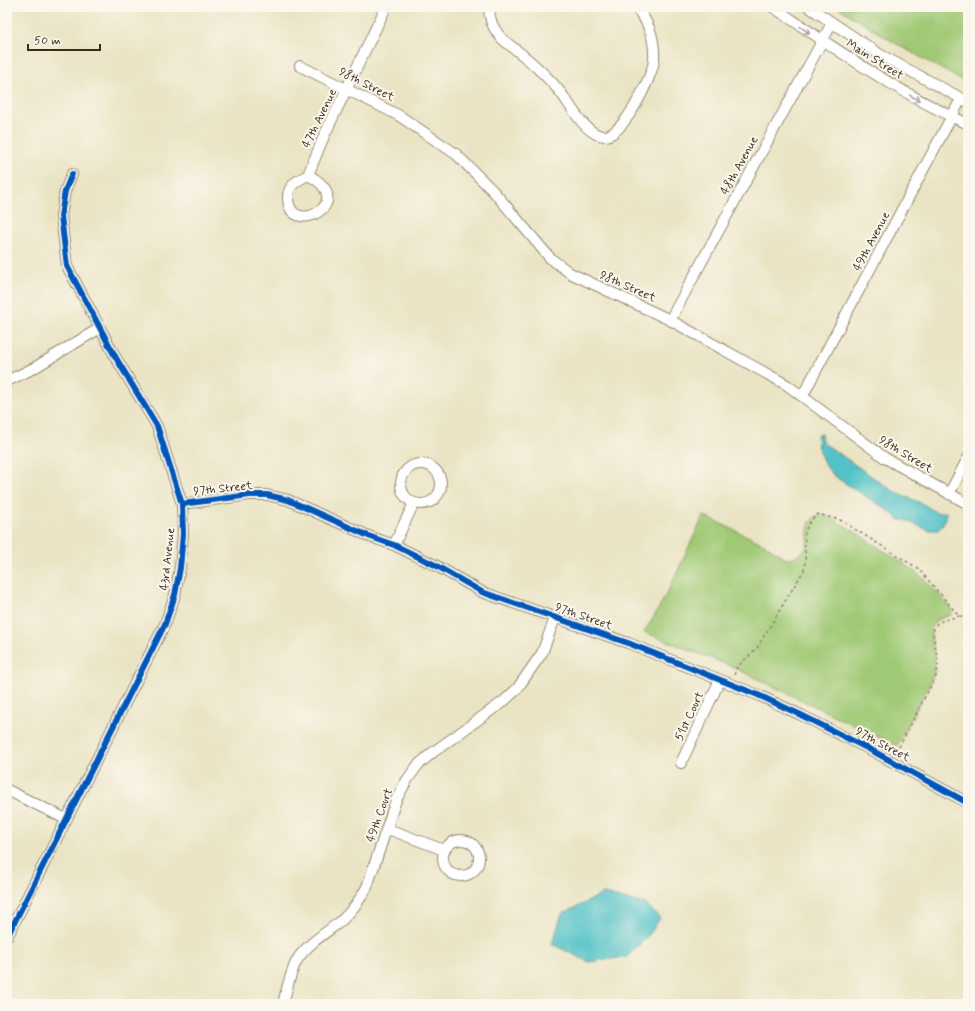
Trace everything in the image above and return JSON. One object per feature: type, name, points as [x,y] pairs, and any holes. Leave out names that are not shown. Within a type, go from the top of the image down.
[{"type":"street","name":"47th Avenue","points":[[308,175],[324,136],[348,89],[386,7]]},
{"type":"street","points":[[488,7],[489,17],[499,36],[547,76],[590,132],[605,136],[612,135],[621,126],[638,99],[652,69],[654,49],[652,36],[648,23],[635,7]]},
{"type":"street","name":"Main Street","points":[[773,7],[821,41],[897,88],[968,124]]},
{"type":"street","name":"Main Street","points":[[809,7],[879,54],[964,101]]},
{"type":"street","name":"48th Avenue","points":[[670,320],[832,23]]},
{"type":"street","name":"98th Street","points":[[300,66],[348,89],[414,124],[456,154],[494,192],[550,258],[570,273],[670,320],[802,395],[848,432],[885,458],[968,504]]},
{"type":"street","name":"49th Avenue","points":[[802,395],[952,117],[964,101]]},
{"type":"street","name":"43rd Avenue","points":[[7,936],[165,624],[175,595],[180,568],[183,534],[182,504],[157,426],[116,358],[67,266],[61,216],[65,190],[72,174]]},
{"type":"street","points":[[7,381],[34,368],[100,328]]},
{"type":"street","points":[[949,494],[968,458]]},
{"type":"street","name":"97th Street","points":[[182,504],[250,495],[267,495],[288,500],[435,565],[482,592],[628,643],[801,715],[968,803]]},
{"type":"street","points":[[394,546],[414,503]]},
{"type":"street","name":"49th Court","points":[[283,1004],[298,959],[318,939],[342,920],[355,907],[362,897],[388,829],[396,800],[418,765],[446,742],[504,701],[517,689],[542,653],[554,618]]},
{"type":"street","name":"51st Court","points":[[681,763],[720,680]]},
{"type":"street","points":[[7,790],[66,819]]},
{"type":"street","points":[[388,829],[444,850]]},
{"type":"path","points":[[732,678],[737,667],[757,648],[804,570],[807,559],[804,541],[805,531],[808,523],[818,514],[840,520],[919,569],[959,616]]},
{"type":"path","points":[[898,747],[936,674],[938,662],[933,634],[934,628],[938,622],[959,616],[968,617]]},
{"type":"green space","points":[[837,7],[968,7],[968,84],[895,43]]},
{"type":"green space","points":[[821,515],[848,528],[907,565],[934,589],[952,611],[951,615],[936,620],[931,629],[935,661],[931,681],[897,746],[733,667],[644,632],[669,589],[704,516],[764,544],[787,559],[793,558],[804,550],[808,540],[809,523],[815,517]]},
{"type":"water","points":[[821,434],[822,442],[893,491],[923,504],[937,513],[946,512],[945,520],[942,526],[938,530],[928,530],[905,520],[900,520],[886,509],[840,480],[831,473],[824,463],[818,448],[817,435]]},
{"type":"water","points":[[603,894],[646,904],[660,918],[650,934],[627,957],[589,962],[552,944],[562,914]]},
{"type":"cycle path","points":[[7,937],[165,624],[175,595],[180,568],[183,534],[182,504],[157,426],[116,358],[67,266],[61,216],[65,191],[72,174]]},
{"type":"cycle path","points":[[182,504],[250,495],[267,495],[288,500],[371,537],[394,545],[435,565],[482,592],[628,643],[758,695],[869,749],[968,803]]}]
